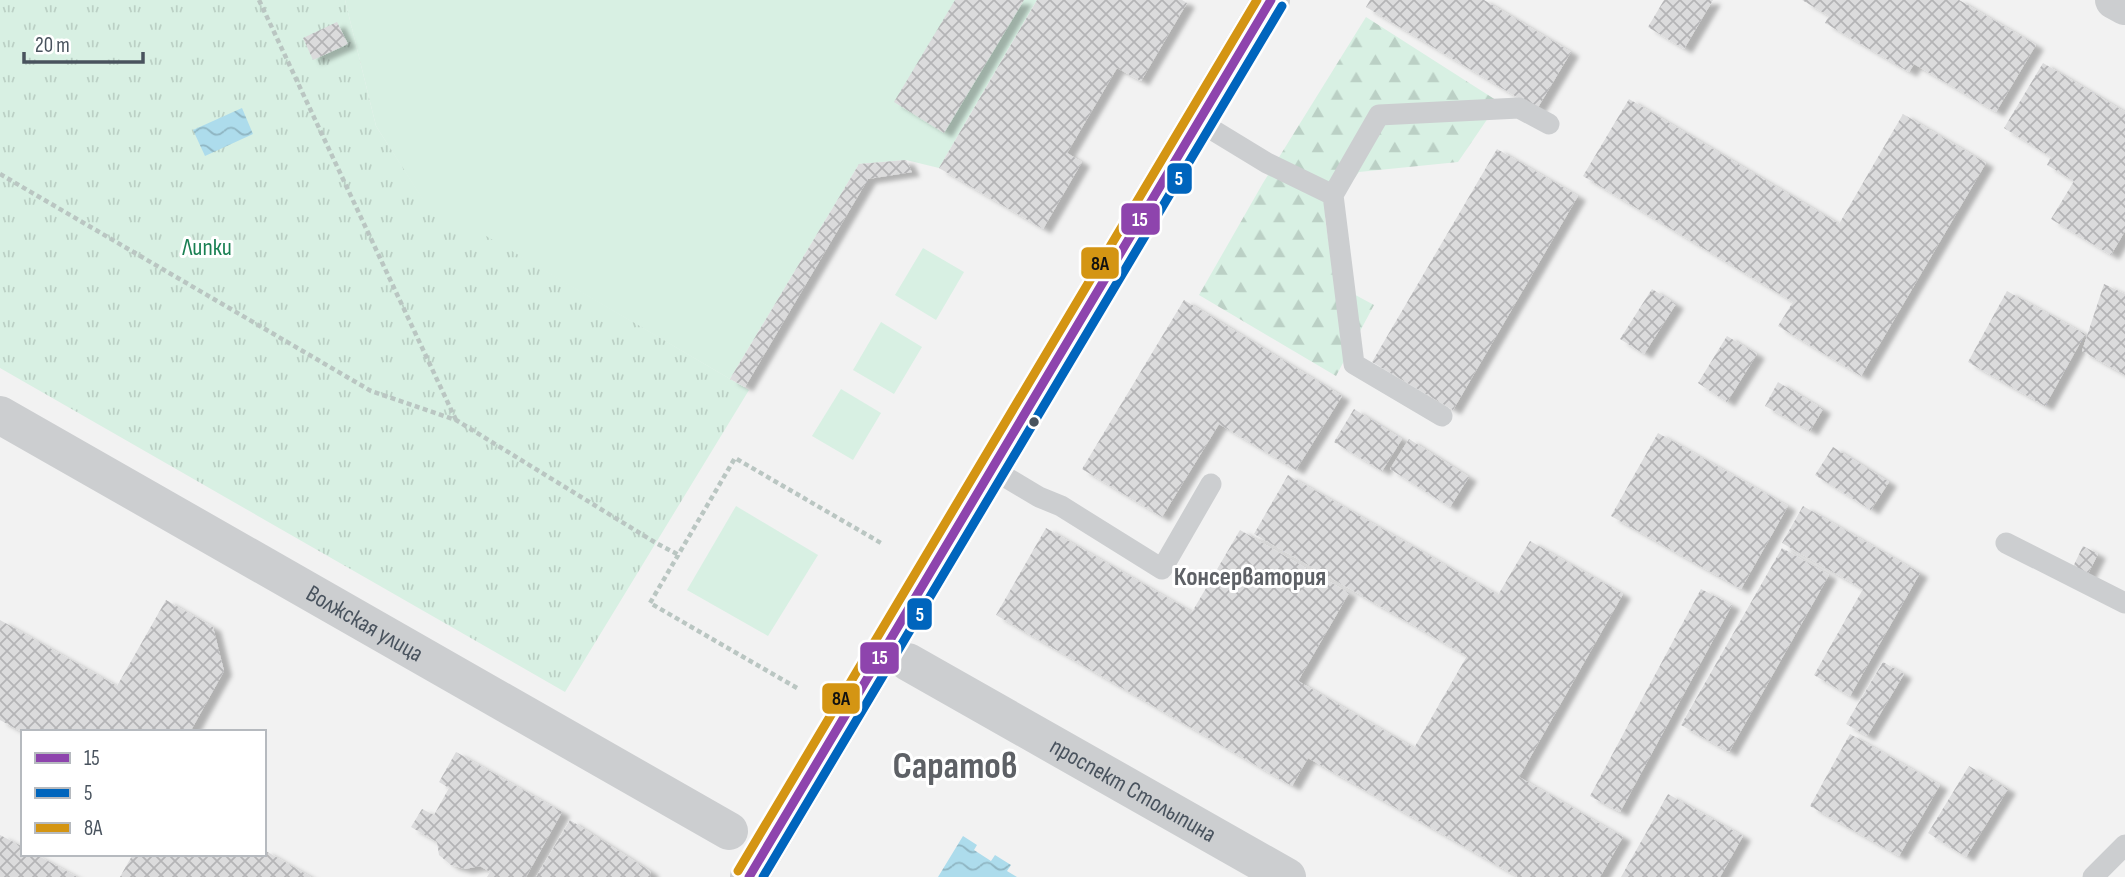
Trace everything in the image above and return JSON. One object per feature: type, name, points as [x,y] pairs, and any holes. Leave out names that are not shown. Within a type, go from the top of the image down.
[{"type":"street","points":[[749,877],[1271,0]]},
{"type":"street","points":[[2114,0],[2125,6]]},
{"type":"street","name":"Волжская улица","points":[[0,415],[729,831]]},
{"type":"street","name":"проспект Столыпина","points":[[908,662],[1287,877]]},
{"type":"lane","points":[[1442,416],[1354,364],[1333,195],[1379,115],[1519,108],[1549,124]]},
{"type":"lane","points":[[1198,121],[1267,163],[1333,195]]},
{"type":"lane","points":[[992,469],[1039,497],[1061,506],[1162,569],[1211,484]]},
{"type":"lane","points":[[2006,543],[2125,603]]},
{"type":"lane","points":[[2093,877],[2125,845]]},
{"type":"path","points":[[259,0],[456,420]]},
{"type":"path","points":[[0,174],[371,391],[456,420],[679,555]]},
{"type":"path","points":[[797,688],[650,603],[735,458],[881,543]]},
{"type":"green space","name":"Липки","points":[[0,0],[345,0],[376,126],[423,199],[749,390],[565,692],[0,368]]},
{"type":"green space","points":[[345,0],[1037,0],[939,168],[906,160],[859,164],[730,379],[423,200],[376,126]]},
{"type":"green space","points":[[1366,17],[1499,102],[1458,162],[1359,172],[1325,218],[1335,284],[1374,305],[1336,376],[1199,295],[1263,183]]},
{"type":"green space","points":[[923,248],[964,272],[936,320],[895,295]]},
{"type":"green space","points":[[881,322],[922,347],[894,394],[853,370]]},
{"type":"green space","points":[[841,389],[881,413],[853,460],[812,436]]},
{"type":"green space","points":[[736,506],[818,555],[768,636],[687,590]]},
{"type":"water","points":[[242,108],[253,134],[205,156],[193,130]]},
{"type":"water","points":[[963,836],[977,845],[974,850],[991,861],[995,855],[1011,865],[1007,871],[1017,877],[938,877]]},
{"type":"building","points":[[955,0],[1024,0],[944,133],[894,102]]},
{"type":"building","points":[[1037,0],[1182,0],[1187,3],[1141,81],[1117,68],[1067,153],[1082,162],[1043,229],[939,168]]},
{"type":"building","points":[[1370,0],[1484,0],[1571,52],[1537,109],[1366,7]]},
{"type":"building","points":[[1664,0],[1713,0],[1684,49],[1648,27]]},
{"type":"building","points":[[1802,0],[1959,0],[2036,45],[1996,112],[1914,64],[1909,72],[1825,23],[1829,16]]},
{"type":"building","points":[[337,22],[348,44],[313,60],[303,38]]},
{"type":"building","points":[[2043,63],[2125,112],[2125,231],[2111,255],[2051,219],[2074,181],[2047,165],[2051,157],[2004,128]]},
{"type":"building","points":[[1629,99],[1839,224],[1903,114],[1986,163],[1861,376],[1778,326],[1793,302],[1583,176]]},
{"type":"building","points":[[1497,149],[1578,196],[1453,410],[1372,362]]},
{"type":"building","points":[[906,160],[912,172],[868,179],[745,387],[730,379],[859,164]]},
{"type":"building","points":[[2104,284],[2125,294],[2125,375],[2082,351]]},
{"type":"building","points":[[1652,289],[1676,304],[1644,354],[1620,339]]},
{"type":"building","points":[[2007,291],[2085,334],[2045,406],[1968,362]]},
{"type":"building","points":[[1184,300],[1342,396],[1296,470],[1219,424],[1162,517],[1082,469]]},
{"type":"building","points":[[1727,336],[1757,354],[1727,402],[1698,383]]},
{"type":"building","points":[[1778,382],[1823,409],[1810,431],[1765,406]]},
{"type":"building","points":[[1354,409],[1402,439],[1382,471],[1334,442]]},
{"type":"building","points":[[1658,433],[1788,506],[1741,589],[1611,516]]},
{"type":"building","points":[[1409,439],[1469,477],[1450,507],[1390,469]]},
{"type":"building","points":[[1833,447],[1889,482],[1871,510],[1815,475]]},
{"type":"building","points":[[1288,475],[1498,595],[1530,541],[1623,594],[1519,777],[1623,837],[1600,877],[1518,877],[1308,758],[1292,786],[996,615],[1046,528],[1192,612],[1240,530],[1349,593],[1298,681],[1414,748],[1467,656],[1254,534]]},
{"type":"building","points":[[1803,506],[1920,573],[1850,696],[1814,675],[1863,589],[1782,543]]},
{"type":"building","points":[[2083,546],[2098,554],[2086,578],[2071,571]]},
{"type":"building","points":[[1782,548],[1829,575],[1729,752],[1681,725]]},
{"type":"building","points":[[1701,589],[1732,605],[1620,812],[1590,796]]},
{"type":"building","points":[[166,600],[213,627],[224,671],[191,730],[21,731],[0,720],[0,620],[117,686]]},
{"type":"building","points":[[1883,662],[1904,674],[1867,736],[1846,724]]},
{"type":"building","points":[[1850,734],[1940,785],[1899,856],[1810,806]]},
{"type":"building","points":[[456,752],[562,812],[526,877],[487,877],[490,872],[480,866],[465,869],[451,865],[439,855],[437,842],[411,827],[422,809],[434,815],[449,788],[439,782]]},
{"type":"building","points":[[1969,766],[2008,789],[1966,857],[1928,833]]},
{"type":"building","points":[[1668,794],[1743,836],[1720,877],[1621,877]]},
{"type":"building","points":[[570,820],[650,871],[651,877],[536,877]]},
{"type":"building","points":[[0,835],[21,846],[21,856],[39,856],[77,877],[0,877]]},
{"type":"building","points":[[266,851],[311,877],[120,877],[132,856],[266,856]]},
{"type":"transit line","name":"8А","points":[[738,871],[1257,0]]},
{"type":"transit line","name":"15","points":[[749,877],[1271,0]]},
{"type":"transit line","name":"5","points":[[763,877],[1282,6]]},
{"type":"district","name":"Консерватория","points":[[1250,576]]},
{"type":"district","name":"Саратов","points":[[955,765]]}]
